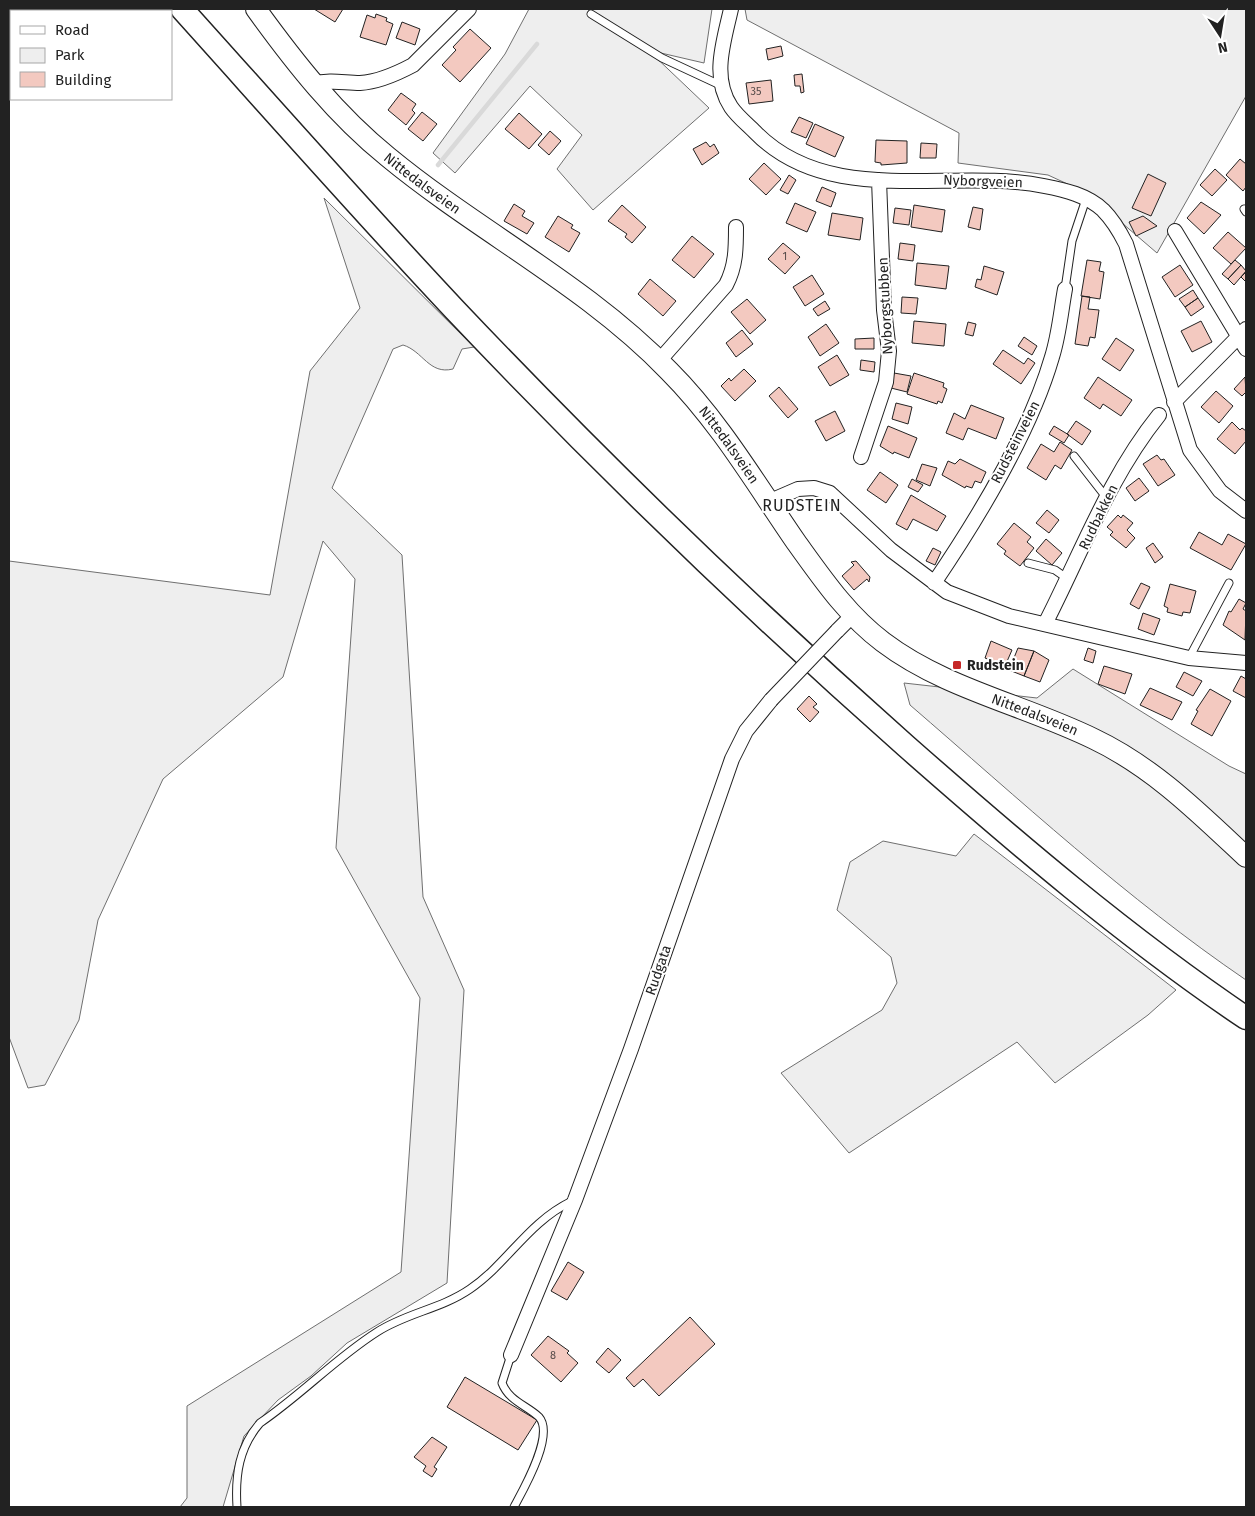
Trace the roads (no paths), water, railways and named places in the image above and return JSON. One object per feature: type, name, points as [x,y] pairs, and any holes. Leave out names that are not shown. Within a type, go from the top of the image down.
[{"type":"highway","points":[[182,9],[452,307],[614,473],[724,580],[871,715],[1045,865],[1171,966],[1246,1018]]},
{"type":"highway","points":[[200,9],[462,298],[623,464],[728,565],[838,668],[1012,820],[1128,916],[1246,1002]]},
{"type":"main road","name":"Nittedalsveien","points":[[256,9],[314,84],[343,116],[389,158],[590,303],[659,360],[697,402],[823,579],[852,616],[882,642],[924,668],[1092,738],[1126,756],[1177,794],[1246,857]]},
{"type":"street","points":[[314,84],[324,80],[369,82],[404,70],[412,65],[469,9]]},
{"type":"street","name":"Nyborgveien","points":[[731,9],[720,65],[720,85],[731,107],[760,137],[789,159],[824,172],[879,180],[1016,180],[1062,189],[1086,198],[1102,210],[1116,226],[1126,244],[1190,450],[1220,491],[1246,511]]},
{"type":"street","name":"Nyborgstubben","points":[[861,457],[886,382],[889,351],[884,310],[879,180]]},
{"type":"street","points":[[659,360],[726,286],[732,274],[736,254],[736,227]]},
{"type":"street","points":[[1174,402],[1244,339],[1175,231]]},
{"type":"street","name":"Rudsteinveien","points":[[934,583],[985,502],[1032,412],[1053,356],[1065,289]]},
{"type":"street","name":"Rudbakken","points":[[1045,624],[1106,497],[1141,437],[1159,415]]},
{"type":"street","points":[[768,502],[798,489],[814,488],[830,493],[891,550],[947,592],[1009,616],[1189,658],[1246,663]]},
{"type":"street","name":"Rudgata","points":[[511,1355],[575,1200],[631,1049],[732,759],[746,731],[771,700],[852,616]]},
{"type":"lane","points":[[592,14],[662,58],[720,85]]},
{"type":"lane","points":[[1065,289],[1072,241],[1086,198]]},
{"type":"lane","points":[[1074,456],[1106,497]]},
{"type":"lane","points":[[1028,563],[1055,570],[1068,579]]},
{"type":"lane","points":[[1189,658],[1229,583]]},
{"type":"lane","points":[[237,1507],[241,1454],[252,1433],[260,1423],[376,1332],[406,1317],[439,1306],[470,1289],[542,1219],[575,1200]]},
{"type":"lane","points":[[511,1355],[502,1384],[513,1399],[539,1418],[543,1432],[542,1446],[535,1466],[514,1507]]},
{"type":"waterway","points":[[438,165],[537,44]]},
{"type":"place","name":"Rudstein","points":[[957,665]]},
{"type":"district","name":"RUDSTEIN","points":[[802,505]]}]
